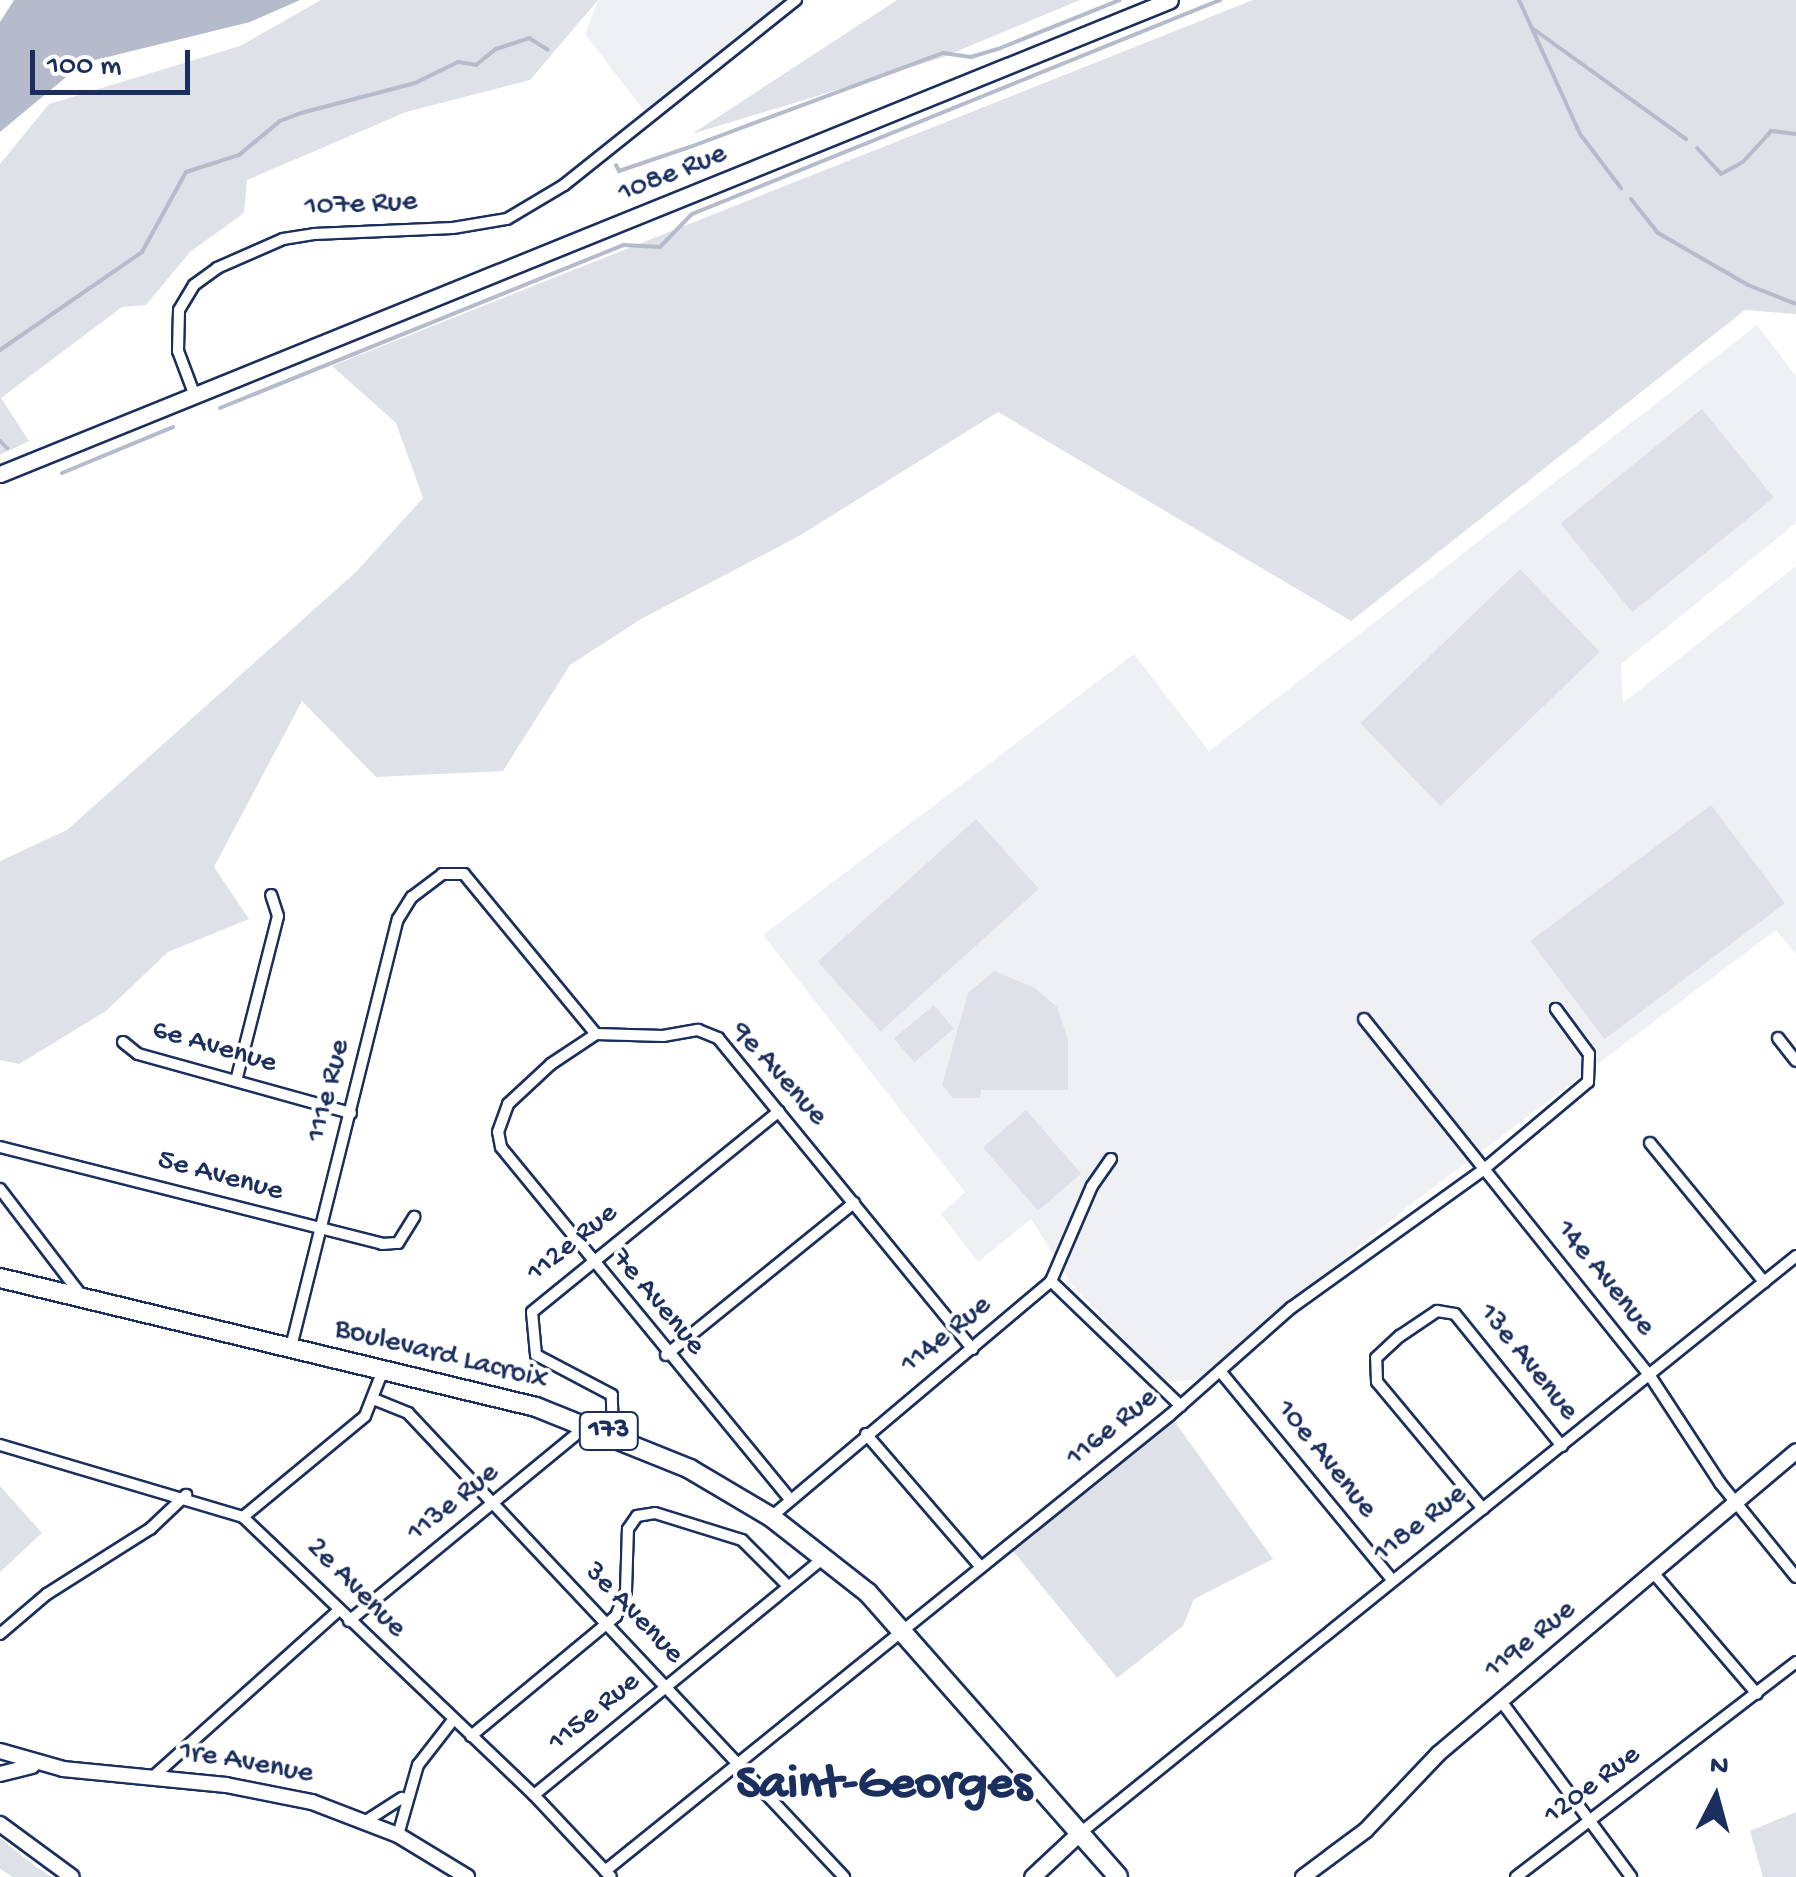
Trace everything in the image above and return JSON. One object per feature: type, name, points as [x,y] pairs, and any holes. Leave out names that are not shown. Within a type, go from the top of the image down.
[{"type":"main road","name":"108e Rue","points":[[195,396],[1170,0]]},
{"type":"main road","points":[[0,474],[195,396]]},
{"type":"main road","name":"Boulevard Lacroix","points":[[0,1278],[383,1369],[613,1432],[771,1517],[826,1556],[900,1631],[1118,1877]]},
{"type":"main road","points":[[1032,1877],[1078,1834]]},
{"type":"street","name":"107e Rue","points":[[195,396],[178,351],[179,310],[194,285],[216,268],[283,239],[507,219],[564,185],[796,0]]},
{"type":"street","name":"111e Rue","points":[[290,1347],[403,908],[452,871],[472,882],[596,1034]]},
{"type":"street","points":[[236,1081],[278,916],[271,895]]},
{"type":"street","name":"116e Rue","points":[[608,1874],[736,1762],[1181,1406],[1291,1308],[1483,1170],[1588,1082],[1589,1054],[1556,1009]]},
{"type":"street","name":"14e Avenue","points":[[1364,1019],[1650,1376],[1737,1503],[1796,1577]]},
{"type":"street","name":"9e Avenue","points":[[596,1034],[707,1033],[729,1048],[974,1348]]},
{"type":"street","name":"7e Avenue","points":[[596,1034],[520,1092],[498,1132],[510,1159],[590,1262],[789,1498]]},
{"type":"street","points":[[1778,1038],[1796,1061]]},
{"type":"street","name":"6e Avenue","points":[[123,1042],[138,1054],[351,1113]]},
{"type":"street","name":"112e Rue","points":[[613,1432],[612,1396],[549,1367],[536,1356],[529,1327],[538,1303],[779,1110]]},
{"type":"street","points":[[1650,1142],[1764,1282]]},
{"type":"street","name":"5e Avenue","points":[[0,1147],[390,1245],[414,1217]]},
{"type":"street","name":"114e Rue","points":[[771,1517],[1051,1281],[1092,1186],[1111,1159]]},
{"type":"street","points":[[0,1190],[84,1300]]},
{"type":"street","points":[[666,1355],[854,1203]]},
{"type":"street","name":"118e Rue","points":[[1078,1834],[1796,1256]]},
{"type":"street","points":[[1051,1281],[1181,1406]]},
{"type":"street","name":"13e Avenue","points":[[1482,1509],[1377,1382],[1376,1358],[1400,1336],[1437,1311],[1456,1314],[1562,1446]]},
{"type":"street","points":[[244,1517],[376,1400],[383,1369]]},
{"type":"street","name":"10e Avenue","points":[[1220,1371],[1392,1580]]},
{"type":"street","name":"3e Avenue","points":[[376,1400],[408,1412],[844,1877]]},
{"type":"street","name":"113e Rue","points":[[349,1621],[589,1425]]},
{"type":"street","points":[[866,1434],[981,1567]]},
{"type":"street","name":"2e Avenue","points":[[0,1445],[186,1496],[244,1517],[338,1611],[534,1794],[608,1874]]},
{"type":"street","name":"119e Rue","points":[[1303,1877],[1366,1830],[1438,1754],[1656,1576],[1796,1452]]},
{"type":"street","points":[[0,1634],[48,1594],[150,1529],[186,1496]]},
{"type":"street","points":[[471,1736],[609,1623],[626,1592],[630,1523],[645,1513],[742,1540],[788,1586]]},
{"type":"street","name":"115e Rue","points":[[534,1794],[826,1556]]},
{"type":"street","points":[[1656,1576],[1757,1694]]},
{"type":"street","points":[[154,1776],[338,1611]]},
{"type":"street","name":"120e Rue","points":[[1516,1877],[1796,1662]]},
{"type":"street","points":[[1501,1701],[1630,1877]]},
{"type":"street","points":[[366,1821],[397,1805],[430,1746],[453,1720]]},
{"type":"street","name":"1re Avenue","points":[[0,1751],[63,1768],[267,1792],[366,1821],[398,1835],[467,1877]]},
{"type":"street","points":[[0,1774],[18,1765],[63,1768]]},
{"type":"street","points":[[398,1835],[408,1790]]},
{"type":"street","points":[[0,1824],[72,1877]]},
{"type":"shaded area","points":[[321,0],[598,0],[530,80],[406,112],[247,180],[244,213],[190,252],[146,305],[122,307],[1,398],[29,441],[0,455],[0,164],[49,104],[240,46]]},
{"type":"shaded area","points":[[598,0],[791,0],[648,116],[585,34]]},
{"type":"shaded area","points":[[897,0],[1080,0],[941,58],[692,134]]},
{"type":"shaded area","points":[[1253,0],[1796,0],[1796,314],[1745,310],[1351,621],[998,412],[799,536],[641,619],[570,665],[503,771],[376,777],[302,701],[214,867],[249,919],[168,952],[106,1011],[19,1064],[0,1060],[0,861],[67,830],[357,571],[423,498],[396,423],[332,366]]},
{"type":"shaded area","points":[[1757,325],[1796,376],[1796,523],[1621,664],[1623,703],[1796,566],[1796,954],[1776,930],[1406,1208],[1200,1379],[1169,1382],[1151,1369],[1072,1284],[1031,1219],[978,1262],[941,1214],[965,1192],[763,935],[1134,654],[1209,751]]},
{"type":"shaded area","points":[[1702,409],[1774,498],[1632,612],[1561,524]]},
{"type":"shaded area","points":[[1520,569],[1600,652],[1440,806],[1360,723]]},
{"type":"shaded area","points":[[1711,805],[1785,903],[1605,1039],[1531,941]]},
{"type":"shaded area","points":[[976,819],[1039,889],[881,1031],[818,962]]},
{"type":"shaded area","points":[[994,971],[1035,988],[1057,1007],[1068,1039],[1068,1090],[981,1090],[980,1098],[953,1098],[942,1085],[968,993]]},
{"type":"shaded area","points":[[934,1005],[954,1029],[914,1062],[894,1038]]},
{"type":"shaded area","points":[[1026,1110],[1081,1173],[1038,1211],[983,1147]]},
{"type":"shaded area","points":[[1170,1415],[1273,1559],[1194,1599],[1183,1626],[1117,1678],[1008,1545]]},
{"type":"shaded area","points":[[0,1486],[42,1533],[0,1572]]},
{"type":"shaded area","points":[[1796,1812],[1796,1877],[1763,1877],[1750,1831]]},
{"type":"shaded area","points":[[0,1838],[52,1877],[13,1877],[0,1869]]},
{"type":"water","points":[[14,0],[300,0],[250,22],[83,63],[0,132],[0,22]]},
{"type":"waterway","points":[[616,165],[619,171],[690,147],[943,53],[971,57],[998,49],[1120,0]]},
{"type":"waterway","points":[[220,408],[623,245],[660,247],[692,214],[1220,0]]},
{"type":"waterway","points":[[1519,0],[1580,134],[1621,188]]},
{"type":"waterway","points":[[1532,28],[1686,139]]},
{"type":"waterway","points":[[0,350],[142,252],[186,172],[239,155],[280,121],[301,113],[415,83],[458,62],[476,65],[496,49],[529,38],[548,50]]},
{"type":"waterway","points":[[1697,148],[1721,174],[1743,162],[1771,131],[1796,134]]},
{"type":"waterway","points":[[1631,199],[1658,233],[1748,285],[1796,304]]},
{"type":"waterway","points":[[62,473],[173,427]]},
{"type":"waterway","points":[[0,441],[7,448]]},
{"type":"district","name":"Saint-Georges","points":[[884,1786]]}]
